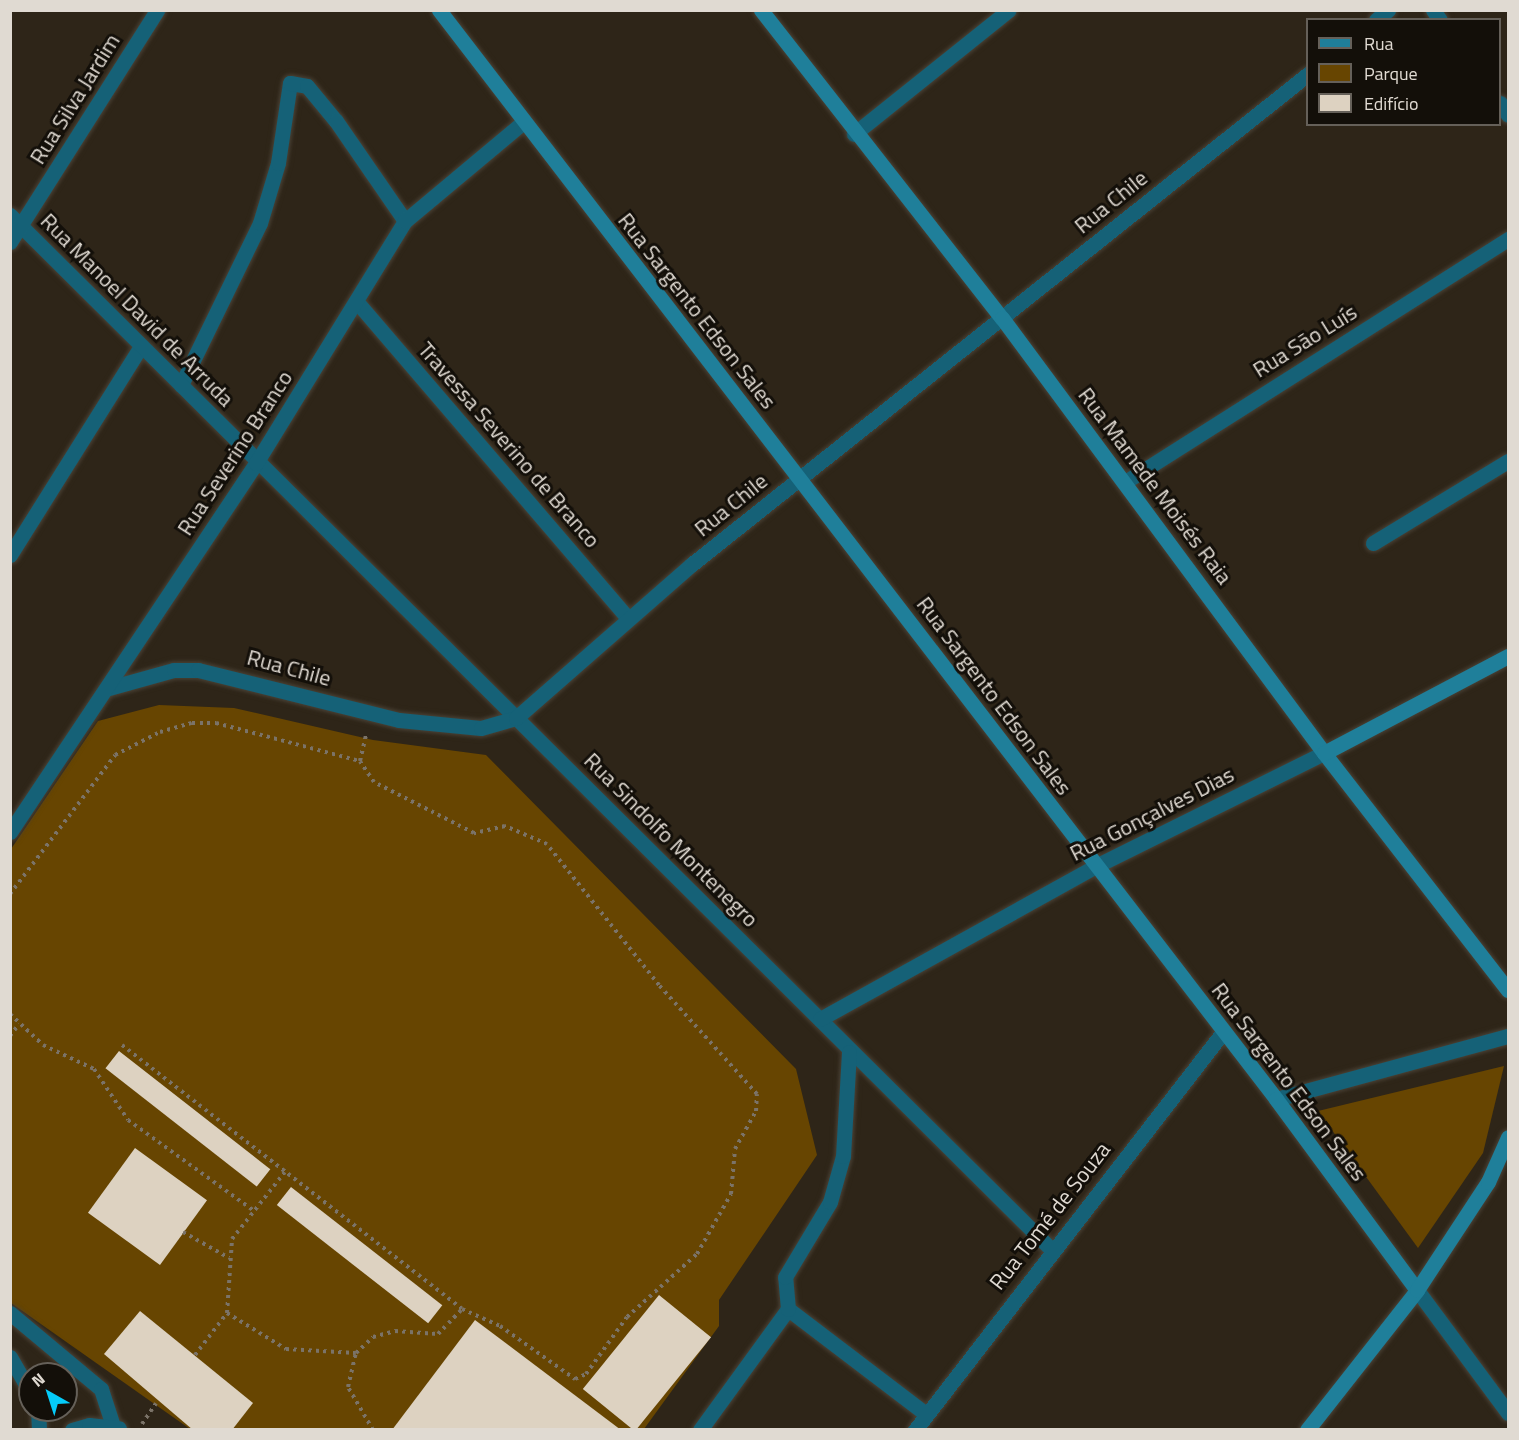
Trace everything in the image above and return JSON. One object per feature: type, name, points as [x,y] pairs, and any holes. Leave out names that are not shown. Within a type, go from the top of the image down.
[{"type":"main road","name":"Rua Sargento Edson Sales","points":[[439,10],[522,123],[799,478],[1276,1099],[1417,1290]]},
{"type":"main road","name":"Rua Mamede Moisés Raia","points":[[761,10],[854,134],[1002,318],[1323,753],[1509,990]]},
{"type":"main road","name":"Rua Gonçalves Dias","points":[[1323,753],[1509,656]]},
{"type":"main road","points":[[1307,1430],[1417,1290],[1488,1182],[1509,1137]]},
{"type":"main road","points":[[1488,1182],[1509,1165]]},
{"type":"street","name":"Rua Silva Jardim","points":[[10,242],[16,220],[157,10]]},
{"type":"street","points":[[854,134],[1008,10]]},
{"type":"street","name":"Rua Chile","points":[[110,688],[174,670],[198,670],[368,713],[481,728],[516,718],[627,617],[1306,77]]},
{"type":"street","points":[[181,385],[260,223],[278,163],[290,83],[306,86],[336,121],[405,221]]},
{"type":"street","name":"Rua Severino Branco","points":[[10,832],[110,688],[256,463],[405,221],[522,123]]},
{"type":"street","name":"Rua Manoel David de Arruda","points":[[16,220],[256,463]]},
{"type":"street","name":"Rua São Luís","points":[[1125,482],[1509,239]]},
{"type":"street","name":"Travessa Severino de Branco","points":[[357,302],[627,617]]},
{"type":"street","points":[[10,555],[141,346]]},
{"type":"street","points":[[1373,543],[1509,461]]},
{"type":"street","name":"Rua Sindolfo Montenegro","points":[[256,463],[820,1019],[849,1052],[1052,1250]]},
{"type":"street","name":"Rua Gonçalves Dias","points":[[820,1019],[1096,866],[1323,753]]},
{"type":"street","name":"Rua Tomé de Souza","points":[[915,1430],[1052,1250],[1223,1032]]},
{"type":"street","points":[[1276,1099],[1509,1036]]},
{"type":"street","points":[[700,1430],[788,1309],[785,1277],[830,1202],[843,1156],[849,1052]]},
{"type":"street","name":"Rua Sargento Edson Sales","points":[[1417,1290],[1509,1413]]},
{"type":"street","points":[[788,1309],[926,1414]]},
{"type":"street","points":[[10,1313],[101,1389],[118,1428],[72,1430]]},
{"type":"street","points":[[10,1358],[18,1371]]},
{"type":"path","points":[[360,761],[368,713]]},
{"type":"path","points":[[10,894],[115,755],[160,732],[192,723],[216,723],[360,761],[374,782],[474,833],[505,826],[547,844],[659,986],[757,1094],[756,1111],[735,1149],[731,1194],[714,1228],[675,1278],[627,1317],[586,1374],[575,1378],[500,1326],[462,1310],[122,1045]]},
{"type":"path","points":[[10,1014],[43,1045],[94,1069],[128,1120],[254,1211]]},
{"type":"path","points":[[10,1036],[19,1024]]},
{"type":"path","points":[[195,1355],[227,1313],[232,1290],[229,1258],[232,1239],[285,1172]]},
{"type":"path","points":[[183,1232],[229,1258]]},
{"type":"path","points":[[374,1430],[348,1387],[356,1353],[373,1337],[395,1331],[438,1334],[462,1310]]},
{"type":"path","points":[[227,1313],[286,1349],[356,1353]]},
{"type":"path","points":[[138,1430],[156,1403]]},
{"type":"green space","points":[[159,705],[234,708],[373,740],[486,755],[796,1069],[817,1155],[719,1300],[719,1326],[644,1429],[190,1429],[11,1303],[11,849],[98,721]]},
{"type":"green space","points":[[1504,1066],[1483,1153],[1418,1248],[1318,1111]]},
{"type":"building","points":[[119,1051],[270,1169],[257,1187],[105,1068]]},
{"type":"building","points":[[135,1148],[207,1200],[160,1265],[88,1213]]},
{"type":"building","points":[[291,1187],[442,1305],[428,1323],[277,1205]]},
{"type":"building","points":[[659,1295],[711,1337],[636,1430],[583,1389]]},
{"type":"building","points":[[140,1311],[253,1403],[232,1430],[193,1430],[104,1354]]},
{"type":"building","points":[[475,1320],[621,1430],[392,1430]]}]
